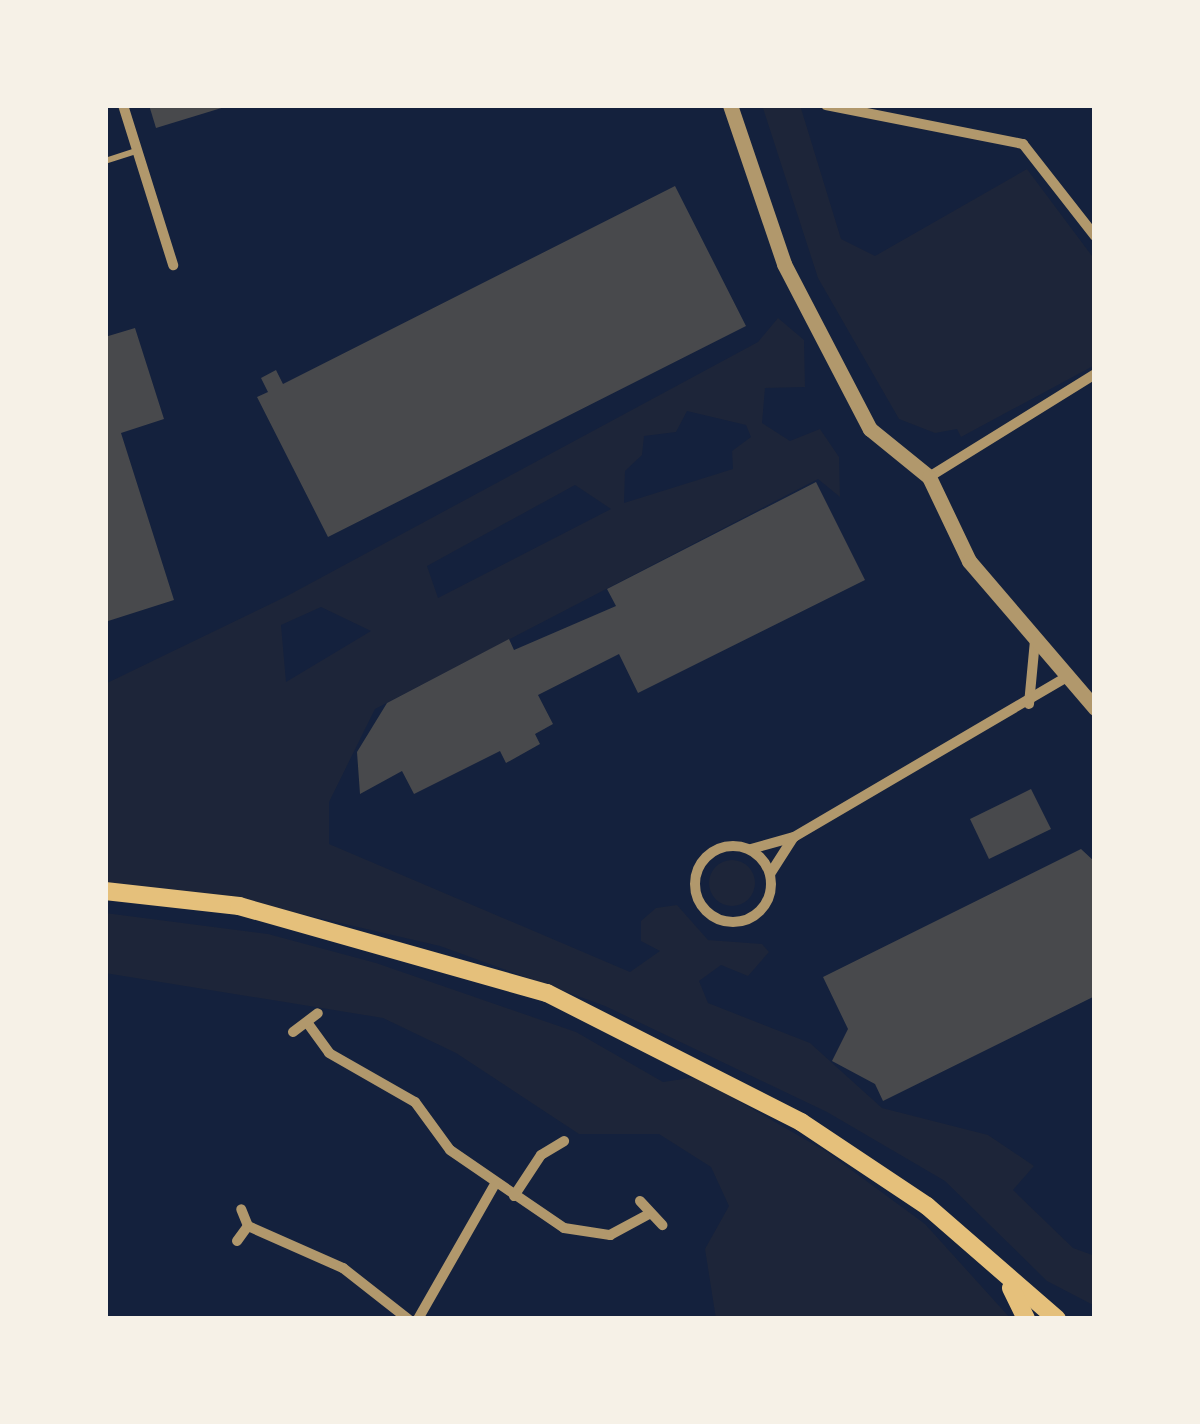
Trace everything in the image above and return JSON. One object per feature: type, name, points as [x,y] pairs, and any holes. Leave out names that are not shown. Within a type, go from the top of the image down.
[{"type":"main road","points":[[105,891],[239,906],[547,993],[801,1122],[926,1206],[1008,1282],[1057,1319]]},
{"type":"main road","points":[[1008,1282],[1026,1319]]},
{"type":"street","points":[[122,105],[173,265]]},
{"type":"street","points":[[730,105],[803,306],[870,428],[929,476],[969,561],[1095,708]]},
{"type":"street","points":[[826,105],[1023,144],[1095,236]]},
{"type":"street","points":[[929,476],[1095,374]]},
{"type":"street","points":[[1029,704],[1035,640]]},
{"type":"street","points":[[794,837],[770,874],[770,896],[745,920],[720,920],[701,905],[694,881],[705,857],[726,845],[750,849],[794,837],[1029,704],[1067,677]]},
{"type":"street","points":[[750,849],[770,874]]},
{"type":"street","points":[[293,1032],[309,1025],[318,1013]]},
{"type":"street","points":[[309,1025],[329,1053],[415,1102],[450,1150],[514,1196],[595,1237],[648,1214]]},
{"type":"street","points":[[514,1196],[542,1155],[564,1142]]},
{"type":"street","points":[[418,1319],[495,1184]]},
{"type":"street","points":[[640,1202],[662,1225]]},
{"type":"street","points":[[241,1209],[248,1226],[343,1268],[408,1319]]},
{"type":"street","points":[[237,1241],[248,1226]]},
{"type":"lane","points":[[105,161],[136,151]]},
{"type":"shaded area","points":[[762,105],[800,105],[841,239],[875,256],[1027,169],[1095,260],[1095,365],[961,437],[957,429],[935,433],[899,419],[818,278]]},
{"type":"shaded area","points":[[778,318],[804,340],[805,387],[765,388],[762,423],[790,441],[820,429],[839,457],[840,497],[818,479],[375,709],[329,802],[329,844],[630,972],[660,951],[641,941],[641,921],[656,908],[677,905],[708,940],[762,944],[769,952],[748,976],[721,965],[699,981],[708,1003],[810,1043],[882,1108],[988,1135],[1034,1166],[1013,1190],[1073,1248],[1095,1256],[1095,1306],[1047,1281],[945,1181],[827,1112],[605,1006],[440,946],[241,900],[105,882],[105,684],[287,596],[758,342]],"holes":[[[687,411],[746,425],[751,437],[732,451],[733,469],[624,503],[625,471],[642,455],[644,436],[676,432]],[[575,485],[611,509],[438,598],[427,566]],[[321,607],[371,631],[286,682],[281,625]]]},
{"type":"shaded area","points":[[732,860],[748,867],[755,883],[748,899],[732,906],[716,899],[709,883],[716,867]]},
{"type":"shaded area","points":[[105,913],[268,934],[376,963],[576,1032],[663,1082],[697,1077],[827,1152],[925,1224],[1011,1319],[716,1319],[705,1249],[729,1206],[711,1167],[659,1134],[579,1134],[456,1053],[383,1018],[105,973]]},
{"type":"building","points":[[149,105],[227,105],[228,106],[156,128]]},
{"type":"building","points":[[675,186],[746,326],[328,537],[257,397],[268,392],[261,378],[276,370],[283,384]]},
{"type":"building","points":[[135,328],[164,419],[121,433],[174,600],[105,622],[105,337]]},
{"type":"building","points":[[816,482],[865,580],[638,693],[619,654],[538,695],[553,724],[535,734],[540,744],[506,763],[500,751],[414,794],[402,771],[360,794],[357,752],[387,703],[509,639],[514,650],[616,606],[607,589]]},
{"type":"building","points":[[1031,789],[1051,829],[989,859],[970,819]]},
{"type":"building","points":[[1081,849],[1095,862],[1095,996],[883,1101],[875,1084],[832,1061],[848,1029],[823,977]]}]
